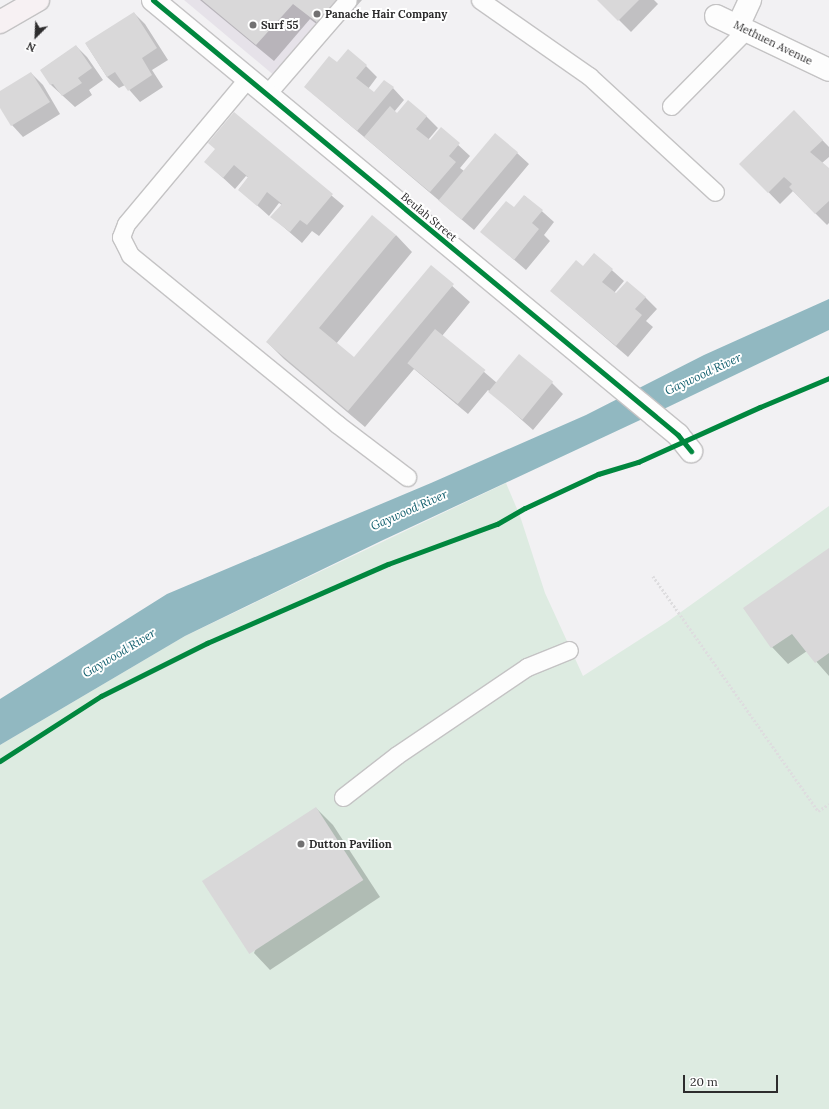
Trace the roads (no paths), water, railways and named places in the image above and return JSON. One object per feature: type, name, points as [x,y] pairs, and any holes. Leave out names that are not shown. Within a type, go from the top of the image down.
[{"type":"main road","points":[[0,22],[38,0]]},
{"type":"street","name":"Beulah Street","points":[[153,0],[608,378],[684,443]]},
{"type":"street","points":[[742,28],[750,0]]},
{"type":"street","name":"Methuen Avenue","points":[[716,16],[829,70]]},
{"type":"lane","points":[[266,95],[348,0]]},
{"type":"lane","points":[[480,0],[589,76],[715,192]]},
{"type":"lane","points":[[671,106],[742,28]]},
{"type":"lane","points":[[248,78],[126,224],[121,237],[130,254],[337,424],[407,477]]},
{"type":"lane","points":[[343,798],[397,755],[527,667],[570,650]]},
{"type":"water","name":"Gaywood River","points":[[829,299],[829,330],[381,541],[185,636],[0,745],[0,699],[167,594],[431,483],[586,415],[704,355]]},
{"type":"place","name":"Panache Hair Company","points":[[317,14]]},
{"type":"place","name":"Surf 55","points":[[253,25]]},
{"type":"place","name":"Dutton Pavilion","points":[[301,844]]}]
